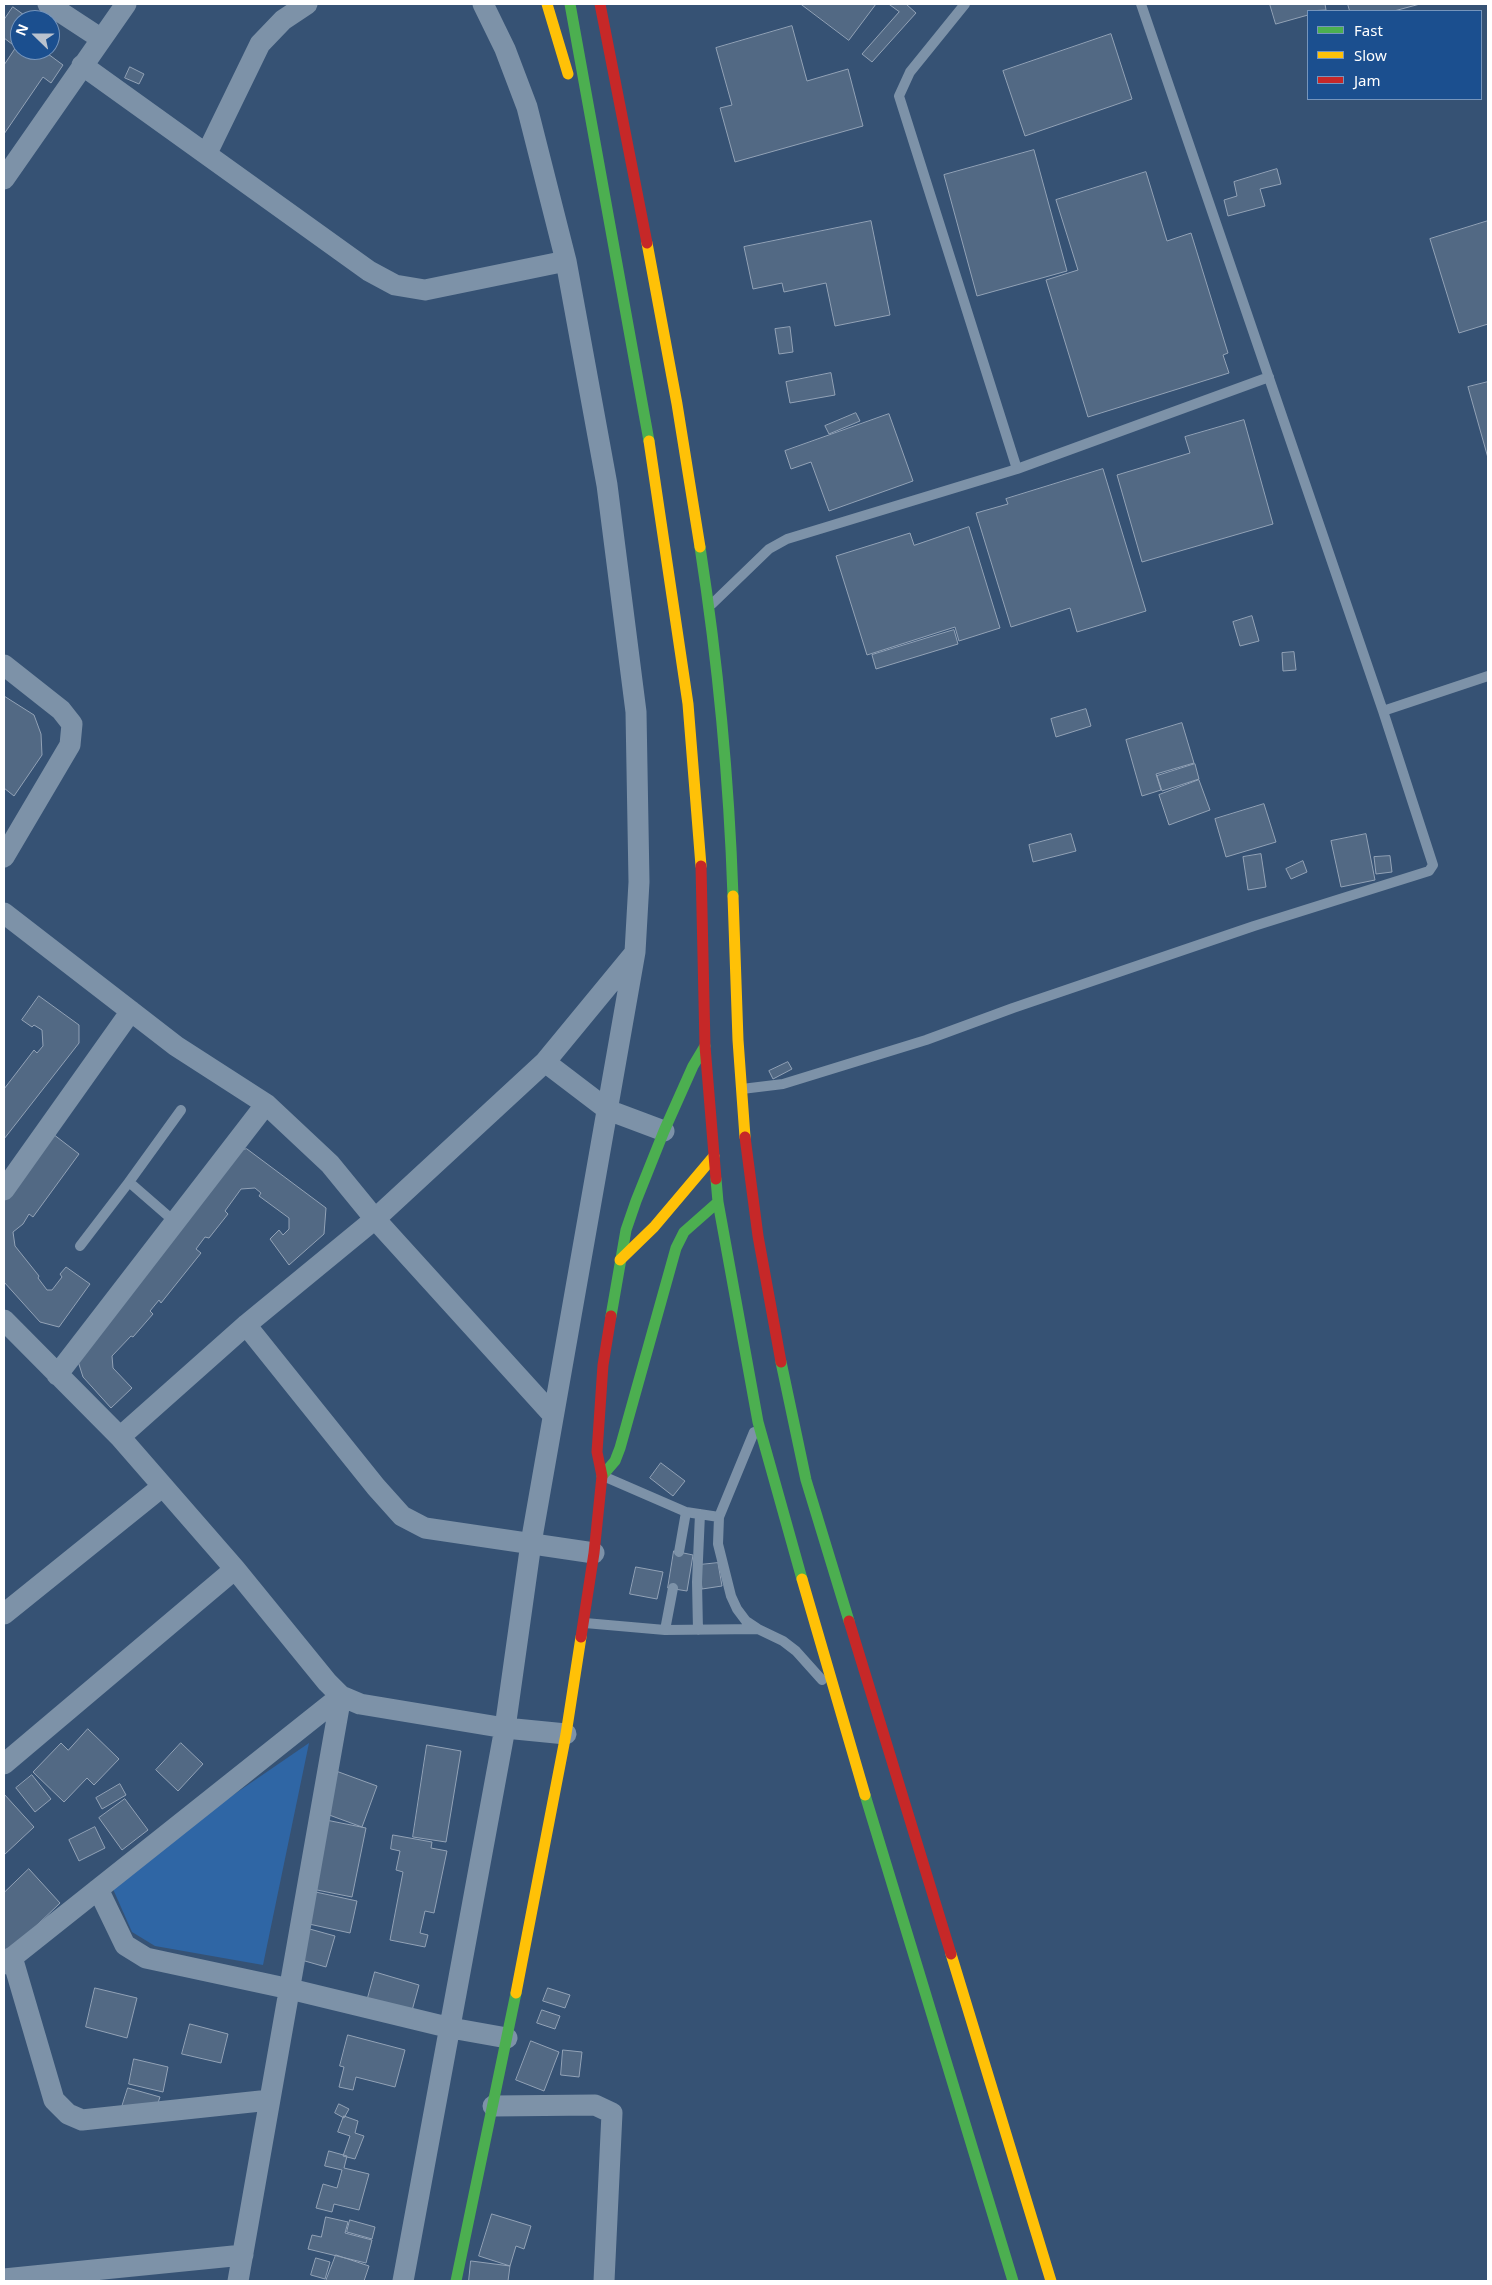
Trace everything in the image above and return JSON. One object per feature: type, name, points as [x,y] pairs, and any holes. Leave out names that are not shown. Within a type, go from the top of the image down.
[{"type":"main road","points":[[547,4],[571,87]]},
{"type":"main road","points":[[570,4],[643,397],[688,704],[700,841],[705,1046],[718,1202],[758,1422],[836,1697],[1013,2281]]},
{"type":"main road","points":[[600,4],[609,59],[672,378],[709,606],[722,710],[728,792],[741,1089],[751,1198],[779,1361],[806,1480],[1051,2281]]},
{"type":"main road","points":[[608,4],[609,59]]},
{"type":"main road","points":[[577,106],[612,226]]},
{"type":"main road","points":[[456,2281],[507,2038],[566,1734],[584,1623],[602,1476],[597,1452],[603,1365],[620,1260],[636,1201],[664,1131],[693,1066],[705,1046]]},
{"type":"main road","points":[[620,1260],[654,1227],[714,1156]]},
{"type":"main road","points":[[602,1476],[615,1461],[620,1448],[676,1248],[684,1232],[718,1202]]},
{"type":"street","points":[[48,4],[100,38]]},
{"type":"street","points":[[4,179],[100,38],[126,4]]},
{"type":"street","points":[[207,153],[260,44],[283,20],[307,4]]},
{"type":"street","points":[[403,2281],[506,1728],[530,1543],[635,952],[639,882],[636,712],[607,485],[566,261],[527,107],[505,49],[483,4]]},
{"type":"street","points":[[82,64],[369,271],[395,285],[410,289],[433,289],[566,261]]},
{"type":"street","points":[[4,665],[61,710],[72,724],[70,745],[4,857]]},
{"type":"street","points":[[6,919],[132,1011],[176,1046],[266,1104],[330,1164],[375,1218],[552,1414]]},
{"type":"street","points":[[120,1437],[246,1325],[375,1218],[545,1062],[635,952]]},
{"type":"street","points":[[4,1190],[132,1011]]},
{"type":"street","points":[[545,1062],[608,1110],[664,1131]]},
{"type":"street","points":[[57,1375],[266,1104]]},
{"type":"street","points":[[4,1320],[120,1437],[235,1569],[327,1682],[341,1696],[360,1704],[506,1728],[566,1734]]},
{"type":"street","points":[[246,1325],[402,1516],[425,1528],[594,1553]]},
{"type":"street","points":[[4,1614],[163,1486]]},
{"type":"street","points":[[4,1764],[235,1569]]},
{"type":"street","points":[[270,2100],[82,2120],[68,2114],[54,2100],[8,1960],[341,1696]]},
{"type":"street","points":[[238,2281],[341,1696]]},
{"type":"street","points":[[98,1889],[125,1945],[146,1958],[290,1989],[451,2028],[507,2038]]},
{"type":"street","points":[[493,2106],[595,2105],[612,2112],[604,2281]]},
{"type":"street","points":[[4,2280],[243,2255]]},
{"type":"lane","points":[[964,4],[910,72],[899,96],[1017,469]]},
{"type":"lane","points":[[741,1089],[783,1084],[926,1040],[1022,1004],[1245,929],[1429,871],[1433,865],[1433,860],[1383,711],[1141,4]]},
{"type":"lane","points":[[709,606],[769,549],[787,539],[1017,469],[1269,377]]},
{"type":"lane","points":[[1383,711],[1488,676]]},
{"type":"lane","points":[[80,1246],[181,1110]]},
{"type":"lane","points":[[129,1182],[175,1222]]},
{"type":"lane","points":[[758,1422],[740,1470],[722,1504],[718,1517],[718,1544],[731,1596],[737,1609],[746,1621],[783,1641],[796,1651],[836,1697]]},
{"type":"lane","points":[[602,1476],[686,1512],[718,1517]]},
{"type":"lane","points":[[679,1552],[686,1512]]},
{"type":"lane","points":[[698,1630],[697,1582],[700,1514]]},
{"type":"lane","points":[[665,1630],[672,1588]]},
{"type":"lane","points":[[584,1623],[665,1630],[758,1629]]},
{"type":"shaded area","points":[[309,1743],[263,1965],[155,1946],[132,1932],[109,1880]]},
{"type":"building","points":[[801,4],[876,4],[849,40]]},
{"type":"building","points":[[889,4],[906,4],[916,13],[872,62],[862,54],[899,12]]},
{"type":"building","points":[[1270,4],[1325,4],[1326,10],[1307,10],[1307,15],[1276,24]]},
{"type":"building","points":[[1348,4],[1420,4],[1398,10],[1350,10]]},
{"type":"building","points":[[10,11],[10,42],[4,38],[4,20]]},
{"type":"building","points":[[792,26],[807,81],[848,69],[863,126],[735,162],[720,108],[732,105],[716,48]]},
{"type":"building","points":[[1111,34],[1132,99],[1025,136],[1003,71]]},
{"type":"building","points":[[10,56],[10,60],[56,60],[63,65],[51,83],[43,77],[4,134],[4,65]]},
{"type":"building","points":[[130,67],[144,74],[139,84],[125,78]]},
{"type":"building","points":[[1034,150],[1067,271],[977,296],[944,175]]},
{"type":"building","points":[[1277,169],[1281,184],[1260,189],[1265,206],[1228,216],[1224,200],[1237,196],[1234,182]]},
{"type":"building","points":[[1146,172],[1167,241],[1191,233],[1228,353],[1223,355],[1229,373],[1088,417],[1046,280],[1078,270],[1056,200]]},
{"type":"building","points":[[871,221],[890,315],[835,326],[826,283],[784,292],[782,283],[753,289],[744,247]]},
{"type":"building","points":[[1488,221],[1488,324],[1459,333],[1430,239]]},
{"type":"building","points":[[790,327],[793,352],[779,354],[775,329]]},
{"type":"building","points":[[831,373],[835,395],[790,403],[786,382]]},
{"type":"building","points":[[1488,382],[1488,458],[1468,387]]},
{"type":"building","points":[[856,413],[860,421],[829,434],[825,426]]},
{"type":"building","points":[[889,414],[913,481],[829,511],[811,462],[791,469],[785,451]]},
{"type":"building","points":[[1244,420],[1273,524],[1142,562],[1117,475],[1190,453],[1185,437]]},
{"type":"building","points":[[1103,469],[1146,611],[1077,632],[1070,608],[1011,627],[976,513],[1008,504],[1006,499]]},
{"type":"building","points":[[969,527],[1000,628],[959,641],[955,627],[867,655],[836,556],[910,533],[914,545]]},
{"type":"building","points":[[1252,616],[1259,641],[1240,646],[1233,622]]},
{"type":"building","points":[[954,630],[958,644],[876,669],[872,655]]},
{"type":"building","points":[[1294,652],[1296,670],[1283,671],[1282,653]]},
{"type":"building","points":[[4,696],[34,715],[41,734],[42,755],[14,796],[4,788]]},
{"type":"building","points":[[1086,709],[1091,726],[1056,737],[1051,719]]},
{"type":"building","points":[[1182,723],[1194,763],[1156,774],[1161,790],[1142,796],[1126,740]]},
{"type":"building","points":[[1195,764],[1199,779],[1162,791],[1157,776]]},
{"type":"building","points":[[1199,780],[1210,810],[1169,825],[1159,795]]},
{"type":"building","points":[[1264,804],[1276,842],[1226,857],[1215,819]]},
{"type":"building","points":[[1071,834],[1076,851],[1033,862],[1029,845]]},
{"type":"building","points":[[1366,834],[1375,880],[1341,887],[1331,841]]},
{"type":"building","points":[[1261,854],[1266,887],[1248,890],[1243,857]]},
{"type":"building","points":[[1390,856],[1392,872],[1376,874],[1374,857]]},
{"type":"building","points":[[1303,861],[1307,872],[1291,879],[1286,869]]},
{"type":"building","points":[[39,996],[79,1025],[79,1043],[4,1139],[4,1089],[34,1050],[37,1053],[43,1046],[42,1030],[34,1025],[32,1027],[22,1020]]},
{"type":"building","points":[[788,1062],[792,1069],[773,1079],[769,1071]]},
{"type":"building","points":[[53,1134],[79,1154],[33,1217],[29,1214],[23,1224],[13,1232],[15,1246],[39,1276],[38,1278],[47,1290],[52,1290],[62,1277],[60,1274],[66,1267],[90,1284],[59,1327],[40,1322],[4,1282],[4,1198]]},
{"type":"building","points":[[247,1149],[326,1208],[324,1234],[289,1265],[270,1239],[279,1230],[283,1235],[289,1229],[289,1218],[259,1196],[261,1193],[255,1188],[241,1189],[225,1211],[228,1214],[209,1238],[205,1237],[196,1249],[201,1253],[161,1303],[159,1300],[150,1311],[153,1314],[133,1337],[131,1336],[112,1356],[113,1368],[132,1388],[111,1408],[83,1377],[77,1358],[234,1151]]},
{"type":"building","points":[[661,1463],[685,1481],[673,1496],[650,1478]]},
{"type":"building","points":[[674,1551],[693,1555],[687,1591],[668,1588]]},
{"type":"building","points":[[718,1563],[722,1586],[702,1589],[699,1565]]},
{"type":"building","points":[[636,1567],[663,1572],[657,1599],[630,1594]]},
{"type":"building","points":[[88,1729],[119,1759],[94,1785],[87,1778],[64,1802],[33,1772],[61,1743],[68,1750]]},
{"type":"building","points":[[181,1743],[203,1764],[178,1791],[156,1770]]},
{"type":"building","points":[[427,1745],[461,1751],[446,1842],[413,1837]]},
{"type":"building","points":[[336,1771],[377,1786],[362,1827],[321,1812]]},
{"type":"building","points":[[32,1775],[51,1799],[35,1812],[16,1788]]},
{"type":"building","points":[[120,1784],[126,1795],[102,1809],[96,1798]]},
{"type":"building","points":[[4,1794],[34,1827],[4,1855]]},
{"type":"building","points":[[125,1799],[148,1830],[122,1850],[99,1818]]},
{"type":"building","points":[[326,1820],[366,1828],[352,1897],[312,1889]]},
{"type":"building","points":[[95,1827],[105,1848],[79,1861],[69,1840]]},
{"type":"building","points":[[393,1835],[432,1842],[431,1848],[447,1851],[434,1913],[425,1911],[420,1933],[428,1935],[425,1947],[390,1940],[403,1872],[396,1870],[400,1851],[391,1849]]},
{"type":"building","points":[[29,1869],[60,1903],[7,1954],[4,1951],[4,1893]]},
{"type":"building","points":[[311,1891],[357,1901],[350,1933],[309,1924]]},
{"type":"building","points":[[306,1928],[335,1936],[326,1967],[298,1959]]},
{"type":"building","points":[[375,1972],[419,1985],[410,2018],[366,2005]]},
{"type":"building","points":[[95,1988],[137,1998],[127,2038],[86,2027]]},
{"type":"building","points":[[548,1988],[570,1995],[565,2008],[543,2001]]},
{"type":"building","points":[[542,2010],[560,2016],[555,2029],[537,2023]]},
{"type":"building","points":[[190,2024],[228,2034],[221,2063],[182,2054]]},
{"type":"building","points":[[348,2035],[405,2050],[395,2087],[356,2077],[353,2090],[339,2087],[344,2067],[340,2066]]},
{"type":"building","points":[[531,2041],[559,2052],[544,2091],[516,2080]]},
{"type":"building","points":[[563,2050],[582,2052],[579,2077],[561,2075]]},
{"type":"building","points":[[134,2059],[168,2067],[163,2092],[129,2084]]},
{"type":"building","points":[[128,2088],[160,2097],[152,2120],[121,2110]]},
{"type":"building","points":[[339,2104],[349,2109],[344,2118],[335,2113]]},
{"type":"building","points":[[344,2116],[358,2121],[355,2133],[364,2136],[355,2159],[343,2156],[350,2136],[338,2132]]},
{"type":"building","points":[[329,2151],[347,2156],[344,2168],[369,2174],[359,2210],[334,2204],[332,2212],[316,2208],[323,2184],[337,2188],[342,2170],[325,2166]]},
{"type":"building","points":[[492,2214],[531,2226],[524,2249],[516,2246],[510,2266],[479,2256]]},
{"type":"building","points":[[326,2217],[348,2222],[345,2233],[372,2240],[366,2263],[308,2249],[312,2235],[321,2237]]},
{"type":"building","points":[[350,2220],[375,2227],[372,2239],[347,2232]]},
{"type":"building","points":[[336,2255],[369,2266],[364,2281],[326,2281]]},
{"type":"building","points":[[316,2258],[330,2262],[325,2279],[311,2275]]},
{"type":"building","points":[[471,2261],[510,2266],[508,2281],[469,2281]]},
{"type":"traffic: fast","points":[[570,4],[649,441]]},
{"type":"traffic: fast","points":[[700,547],[722,721],[729,808],[733,896]]},
{"type":"traffic: fast","points":[[611,1316],[626,1230],[636,1201],[664,1131],[693,1066],[705,1046]]},
{"type":"traffic: fast","points":[[716,1179],[718,1202],[758,1422],[802,1579]]},
{"type":"traffic: fast","points":[[602,1476],[615,1461],[620,1448],[676,1248],[684,1232],[718,1202]]},
{"type":"traffic: fast","points":[[781,1362],[806,1480],[849,1621]]},
{"type":"traffic: fast","points":[[865,1795],[1013,2281]]},
{"type":"traffic: fast","points":[[456,2281],[516,1993]]},
{"type":"traffic: slow","points":[[547,4],[568,74]]},
{"type":"traffic: slow","points":[[647,243],[677,404],[700,547]]},
{"type":"traffic: slow","points":[[649,441],[688,704],[701,866]]},
{"type":"traffic: slow","points":[[733,896],[738,1040],[745,1137]]},
{"type":"traffic: slow","points":[[620,1260],[654,1227],[714,1156]]},
{"type":"traffic: slow","points":[[802,1579],[865,1795]]},
{"type":"traffic: slow","points":[[516,1993],[566,1734],[581,1637]]},
{"type":"traffic: slow","points":[[951,1954],[1051,2281]]},
{"type":"traffic: jam","points":[[600,4],[647,243]]},
{"type":"traffic: jam","points":[[701,866],[705,1046],[716,1179]]},
{"type":"traffic: jam","points":[[745,1137],[758,1236],[781,1362]]},
{"type":"traffic: jam","points":[[581,1637],[594,1553],[602,1476],[597,1452],[603,1365],[611,1316]]},
{"type":"traffic: jam","points":[[849,1621],[951,1954]]}]
